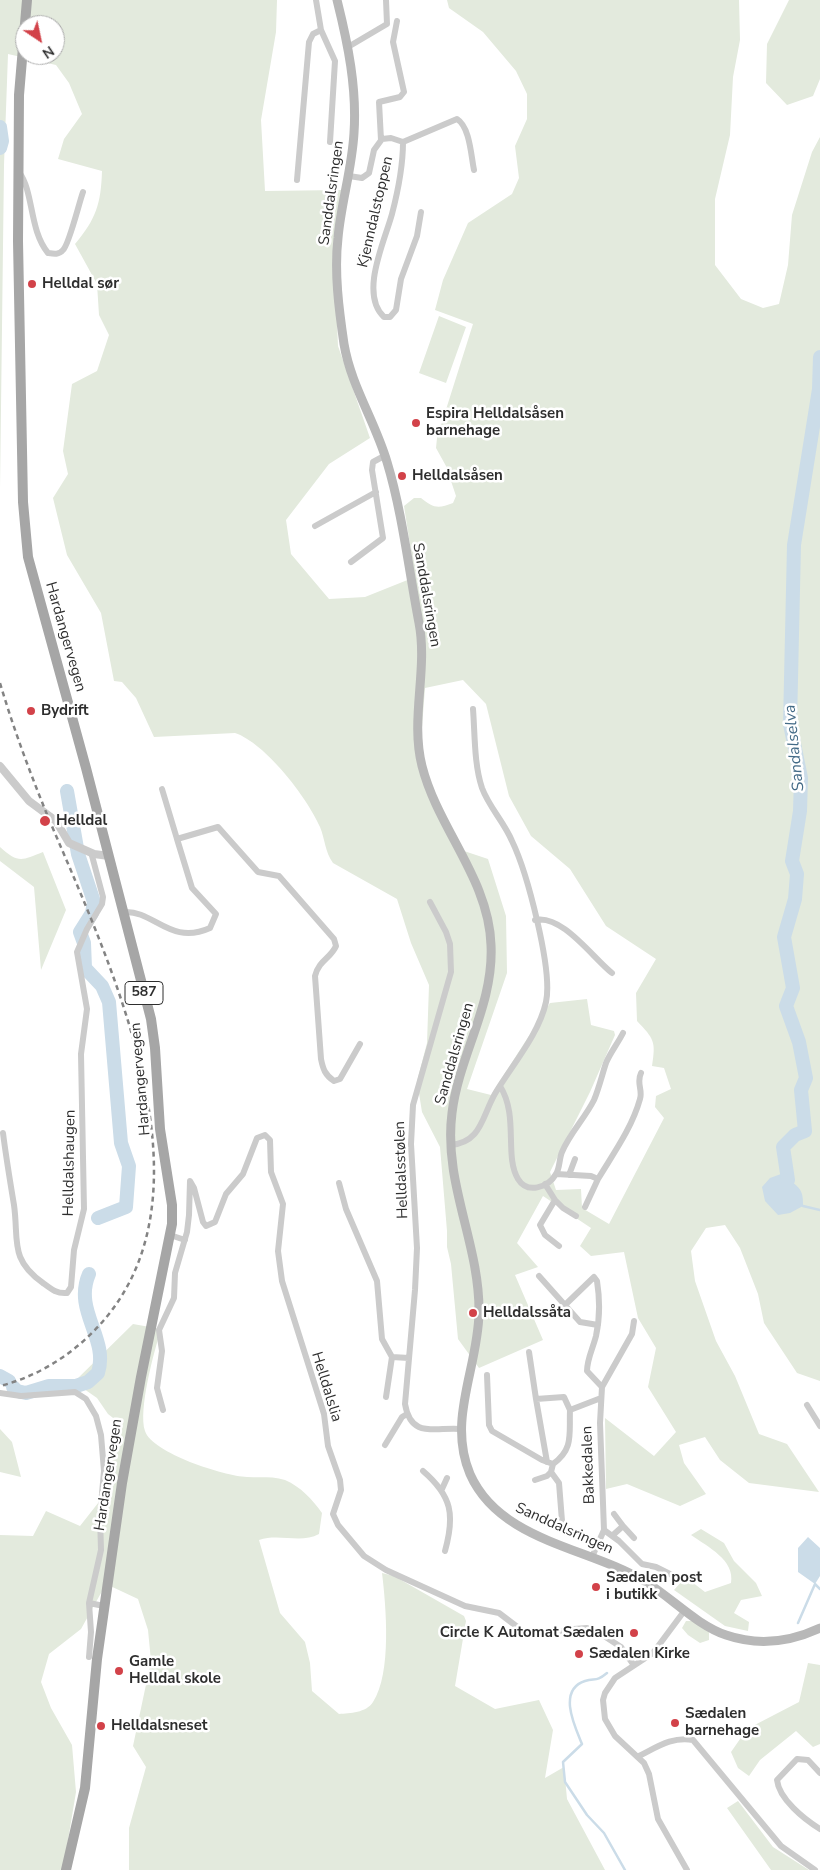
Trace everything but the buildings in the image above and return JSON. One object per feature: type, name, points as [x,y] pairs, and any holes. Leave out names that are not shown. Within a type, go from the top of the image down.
[{"type":"main road","name":"Hardangervegen","points":[[27,0],[19,95],[18,172],[19,373],[23,502],[28,557],[106,843],[151,1019],[155,1048],[160,1129],[172,1204],[170,1235],[141,1377],[104,1606],[93,1695],[86,1788],[66,1870]]},
{"type":"main road","name":"Sanddalsringen","points":[[337,0],[348,47],[355,113],[338,239],[337,269],[343,334],[351,372],[386,456],[422,636],[423,658],[418,734],[422,765],[428,785],[479,891],[487,914],[491,940],[489,986],[456,1088],[450,1145],[453,1179],[475,1262],[479,1300],[477,1342],[463,1405],[460,1429],[463,1450],[470,1474],[481,1494],[496,1510],[524,1529],[643,1580],[722,1634],[743,1640],[780,1640],[820,1628]]},
{"type":"street","name":"Sanddalsringen","points":[[316,0],[321,30],[330,46],[335,61],[330,142]]},
{"type":"street","points":[[348,47],[387,24],[386,0]]},
{"type":"street","name":"Kjenndalstoppen","points":[[348,176],[362,178],[369,173],[374,150],[381,140],[379,102],[400,97],[404,92],[393,42],[397,21]]},
{"type":"street","points":[[297,180],[309,42],[313,34],[321,30]]},
{"type":"street","name":"Kjenndalstoppen","points":[[381,140],[391,138],[403,142],[458,119],[466,131],[474,170]]},
{"type":"street","name":"Kjenndalstoppen","points":[[403,142],[402,166],[392,214],[378,254],[375,273],[376,299],[384,317],[390,317],[396,310],[401,279],[417,236],[421,212]]},
{"type":"street","name":"Hardangervegen","points":[[18,172],[25,180],[32,215],[43,246],[48,253],[56,254],[64,250],[69,241],[70,231],[83,192]]},
{"type":"street","points":[[351,562],[383,538],[373,462],[386,456]]},
{"type":"street","points":[[315,526],[376,492]]},
{"type":"street","points":[[450,1145],[462,1144],[474,1136],[500,1086],[539,1021],[545,1004],[548,986],[547,971],[520,858],[507,830],[482,787],[476,749],[473,709]]},
{"type":"street","points":[[0,766],[29,801],[56,821],[62,835],[73,847],[109,856]]},
{"type":"street","points":[[124,912],[135,912],[159,925],[185,933],[202,932],[210,928],[216,914],[192,888],[162,789]]},
{"type":"street","points":[[177,839],[218,827],[258,872],[279,876],[334,939],[336,946],[334,951],[318,967],[315,976],[321,1059],[323,1069],[328,1076],[334,1081],[340,1079],[360,1044]]},
{"type":"street","points":[[88,851],[106,843]]},
{"type":"street","name":"Helldalshaugen","points":[[3,1132],[14,1206],[15,1241],[20,1257],[40,1281],[58,1293],[68,1293],[71,1287],[74,1250],[84,1209],[81,1054],[87,1009],[79,969],[78,952],[84,934],[98,912],[102,897],[88,851]]},
{"type":"street","name":"Helldalsstølen","points":[[407,1414],[405,1404],[417,1248],[411,1144],[413,1105],[451,972],[451,958],[446,932],[430,902]]},
{"type":"street","points":[[535,920],[547,918],[564,927],[612,973]]},
{"type":"street","points":[[500,1086],[508,1100],[514,1169],[518,1178],[530,1188],[546,1184],[556,1174],[562,1153],[594,1100],[607,1062],[623,1033]]},
{"type":"street","points":[[585,1207],[598,1179],[634,1116],[642,1092],[638,1081],[641,1073]]},
{"type":"street","name":"Helldalslia","points":[[163,1410],[157,1388],[162,1351],[159,1330],[174,1298],[175,1273],[180,1251],[185,1240],[189,1215],[190,1181],[194,1188],[203,1222],[206,1226],[211,1226],[215,1222],[226,1194],[247,1167],[257,1138],[265,1134],[268,1136],[271,1172],[283,1204],[278,1251],[282,1282],[322,1408],[328,1446],[340,1480],[341,1490],[333,1514],[338,1525],[364,1556],[386,1570],[465,1606],[499,1613],[524,1632],[533,1636],[587,1628],[602,1634],[621,1648],[634,1664]]},
{"type":"street","points":[[569,1175],[575,1159]]},
{"type":"street","points":[[556,1174],[598,1179]]},
{"type":"street","points":[[339,1183],[346,1209],[377,1281],[382,1339],[392,1357],[386,1397]]},
{"type":"street","points":[[546,1184],[555,1200],[563,1208],[576,1216]]},
{"type":"street","points":[[555,1200],[540,1225],[544,1234],[559,1246]]},
{"type":"street","points":[[170,1235],[185,1240]]},
{"type":"street","points":[[539,1276],[566,1304],[580,1322],[598,1325]]},
{"type":"street","points":[[566,1304],[594,1277],[597,1281],[600,1299],[598,1325],[587,1364],[587,1371],[602,1387]]},
{"type":"street","name":"Bakkedalen","points":[[592,1557],[604,1530],[602,1387],[632,1334],[634,1321]]},
{"type":"street","name":"Bakkedalen","points":[[529,1352],[536,1399],[551,1472],[559,1483],[562,1521]]},
{"type":"street","points":[[392,1357],[409,1358]]},
{"type":"street","points":[[487,1375],[489,1425],[492,1431],[550,1463]]},
{"type":"street","points":[[0,1393],[22,1396],[75,1392],[86,1399],[96,1416],[101,1436],[104,1471],[100,1516],[101,1550],[89,1604],[91,1632],[89,1657]]},
{"type":"street","name":"Bakkedalen","points":[[536,1399],[564,1397],[570,1410],[569,1446],[562,1457],[550,1463]]},
{"type":"street","name":"Bakkedalen","points":[[570,1410],[601,1398]]},
{"type":"street","points":[[808,1405],[820,1426]]},
{"type":"street","points":[[385,1445],[402,1417],[407,1414],[418,1427],[430,1430],[460,1429]]},
{"type":"street","points":[[423,1471],[442,1489],[451,1519],[445,1551]]},
{"type":"street","points":[[535,1480],[547,1476],[551,1472]]},
{"type":"street","points":[[442,1489],[447,1478]]},
{"type":"street","points":[[614,1514],[634,1538]]},
{"type":"street","points":[[613,1535],[623,1526]]},
{"type":"street","points":[[604,1530],[613,1535],[642,1564],[656,1567],[674,1576]]},
{"type":"street","points":[[89,1604],[104,1606]]},
{"type":"street","points":[[685,1610],[653,1653],[622,1672],[609,1686],[605,1693],[603,1708],[605,1719],[616,1736],[639,1756],[649,1774],[658,1819],[687,1870]]},
{"type":"street","points":[[639,1756],[677,1738],[693,1740],[704,1751],[776,1841],[815,1870]]},
{"type":"street","points":[[820,1773],[808,1760],[797,1759],[776,1780],[781,1792],[792,1805],[804,1817],[820,1828]]},
{"type":"shaded area","points":[[0,0],[277,0],[276,32],[261,120],[265,191],[341,190],[334,255],[338,346],[370,438],[329,464],[286,520],[291,554],[329,599],[365,597],[415,577],[404,506],[414,498],[421,498],[429,504],[443,506],[453,503],[456,496],[446,466],[436,448],[437,438],[473,324],[435,310],[443,280],[468,223],[512,194],[519,178],[515,146],[527,119],[527,94],[516,71],[483,32],[449,8],[447,0],[739,0],[740,40],[733,77],[730,135],[715,199],[715,265],[741,299],[763,308],[779,304],[788,265],[792,215],[812,152],[820,137],[820,1381],[797,1373],[764,1323],[758,1294],[740,1248],[725,1225],[706,1228],[691,1251],[695,1281],[716,1341],[735,1376],[759,1434],[787,1444],[819,1492],[749,1483],[720,1460],[705,1437],[679,1445],[684,1463],[706,1494],[680,1506],[627,1484],[606,1489],[605,1418],[654,1456],[676,1432],[648,1387],[656,1348],[638,1318],[624,1252],[591,1256],[580,1246],[591,1228],[543,1196],[517,1243],[538,1267],[515,1275],[543,1340],[479,1368],[458,1339],[451,1264],[447,1247],[440,1147],[422,1112],[417,1081],[427,1043],[429,985],[411,943],[397,899],[333,863],[328,854],[320,827],[305,801],[272,759],[247,739],[235,733],[154,737],[136,698],[122,682],[114,681],[101,613],[67,555],[53,498],[68,474],[63,451],[72,384],[97,371],[109,335],[99,315],[97,284],[75,244],[93,219],[99,202],[102,171],[58,159],[64,139],[82,114],[69,83],[56,65],[65,65],[65,15],[15,15],[15,56],[8,54],[4,165],[0,489]],"holes":[[[463,680],[486,704],[509,796],[531,836],[570,869],[606,926],[656,959],[636,993],[637,1021],[652,1041],[654,1051],[652,1066],[664,1068],[671,1089],[656,1096],[655,1107],[664,1118],[609,1224],[582,1208],[581,1189],[556,1190],[550,1172],[590,1092],[615,1035],[614,1031],[591,1025],[587,999],[550,1003],[491,1095],[467,1089],[507,973],[506,916],[488,859],[464,851],[419,767],[425,688]]]},
{"type":"shaded area","points":[[789,0],[820,0],[820,79],[813,96],[787,105],[766,83],[767,44]]},
{"type":"shaded area","points":[[439,316],[466,327],[446,383],[419,373]]},
{"type":"shaded area","points":[[0,847],[11,856],[20,859],[43,852],[66,910],[41,970],[34,887],[0,861]]},
{"type":"shaded area","points":[[133,1324],[161,1329],[145,1396],[143,1422],[145,1431],[150,1439],[174,1455],[206,1468],[236,1476],[285,1480],[306,1494],[322,1513],[319,1534],[312,1537],[267,1538],[259,1540],[280,1613],[305,1642],[310,1663],[312,1691],[339,1714],[362,1710],[373,1702],[383,1674],[385,1657],[386,1621],[382,1573],[394,1576],[464,1616],[466,1621],[455,1686],[495,1709],[539,1700],[553,1730],[545,1778],[564,1767],[567,1799],[605,1870],[129,1870],[129,1828],[146,1767],[133,1746],[151,1661],[148,1630],[138,1599],[106,1584],[81,1629],[49,1654],[41,1682],[51,1708],[72,1745],[76,1792],[63,1870],[0,1870],[0,1535],[33,1536],[46,1511],[80,1526],[102,1498],[122,1425],[108,1414],[97,1398],[74,1382]]},
{"type":"shaded area","points":[[0,1429],[12,1442],[21,1477],[0,1472]]},
{"type":"shaded area","points":[[701,1529],[724,1543],[734,1561],[756,1583],[762,1596],[741,1600],[734,1613],[749,1622],[748,1631],[725,1626],[674,1590],[682,1581],[692,1582],[705,1592],[731,1583],[729,1567],[725,1561],[712,1549],[691,1535]]},
{"type":"shaded area","points":[[686,1621],[694,1621],[709,1632],[709,1640],[700,1643],[688,1635],[682,1628]]},
{"type":"shaded area","points":[[808,1663],[820,1665],[820,1744],[813,1747],[796,1731],[760,1760],[749,1776],[738,1768],[731,1752],[747,1729],[799,1702]]},
{"type":"shaded area","points":[[738,1801],[773,1847],[809,1870],[771,1870],[727,1808]]},
{"type":"water","points":[[781,1174],[798,1187],[802,1194],[803,1206],[790,1213],[778,1215],[765,1201],[762,1187],[770,1178]]},
{"type":"water","points":[[808,1537],[820,1548],[820,1576],[815,1584],[798,1572],[798,1548]]},
{"type":"waterway","points":[[0,127],[2,141],[0,148]]},
{"type":"waterway","name":"Sandalselva","points":[[788,1180],[783,1147],[795,1135],[805,1131],[801,1090],[806,1078],[799,1042],[786,1006],[793,988],[784,937],[795,899],[797,874],[792,861],[800,811],[801,778],[790,724],[794,545],[819,389],[820,357]]},
{"type":"waterway","points":[[67,791],[78,854],[94,902],[92,913],[80,932],[84,943],[85,968],[102,986],[109,1002],[121,1143],[129,1166],[126,1207],[98,1218]]},
{"type":"waterway","points":[[803,1206],[820,1210]]},
{"type":"waterway","points":[[13,1387],[17,1391],[26,1393],[49,1386],[76,1386],[88,1382],[98,1373],[99,1348],[85,1300],[85,1287],[89,1274]]},
{"type":"waterway","points":[[0,1376],[9,1381]]},
{"type":"waterway","points":[[798,1623],[815,1584],[820,1589]]},
{"type":"waterway","points":[[607,1673],[598,1679],[585,1681],[572,1692],[570,1710],[582,1744],[563,1762],[565,1782],[587,1815],[604,1833],[625,1870]]},
{"type":"railway","points":[[0,683],[33,780],[120,996],[140,1064],[152,1132],[153,1197],[140,1259],[109,1314],[98,1327],[60,1359],[31,1375],[0,1386]]},
{"type":"place","name":"Helldal sør","points":[[32,284]]},
{"type":"place","name":"Espira Helldalsåsen barnehage","points":[[416,423]]},
{"type":"place","name":"Helldalsåsen","points":[[402,476]]},
{"type":"place","name":"Bydrift","points":[[31,711]]},
{"type":"place","name":"Helldal","points":[[45,821]]},
{"type":"place","name":"Helldalssåta","points":[[473,1313]]},
{"type":"place","name":"Sædalen post i butikk","points":[[596,1587]]},
{"type":"place","name":"Circle K Automat Sædalen","points":[[634,1633]]},
{"type":"place","name":"Sædalen Kirke","points":[[579,1654]]},
{"type":"place","name":"Gamle Helldal skole","points":[[119,1671]]},
{"type":"place","name":"Sædalen barnehage","points":[[675,1723]]},
{"type":"place","name":"Helldalsneset","points":[[101,1726]]}]
